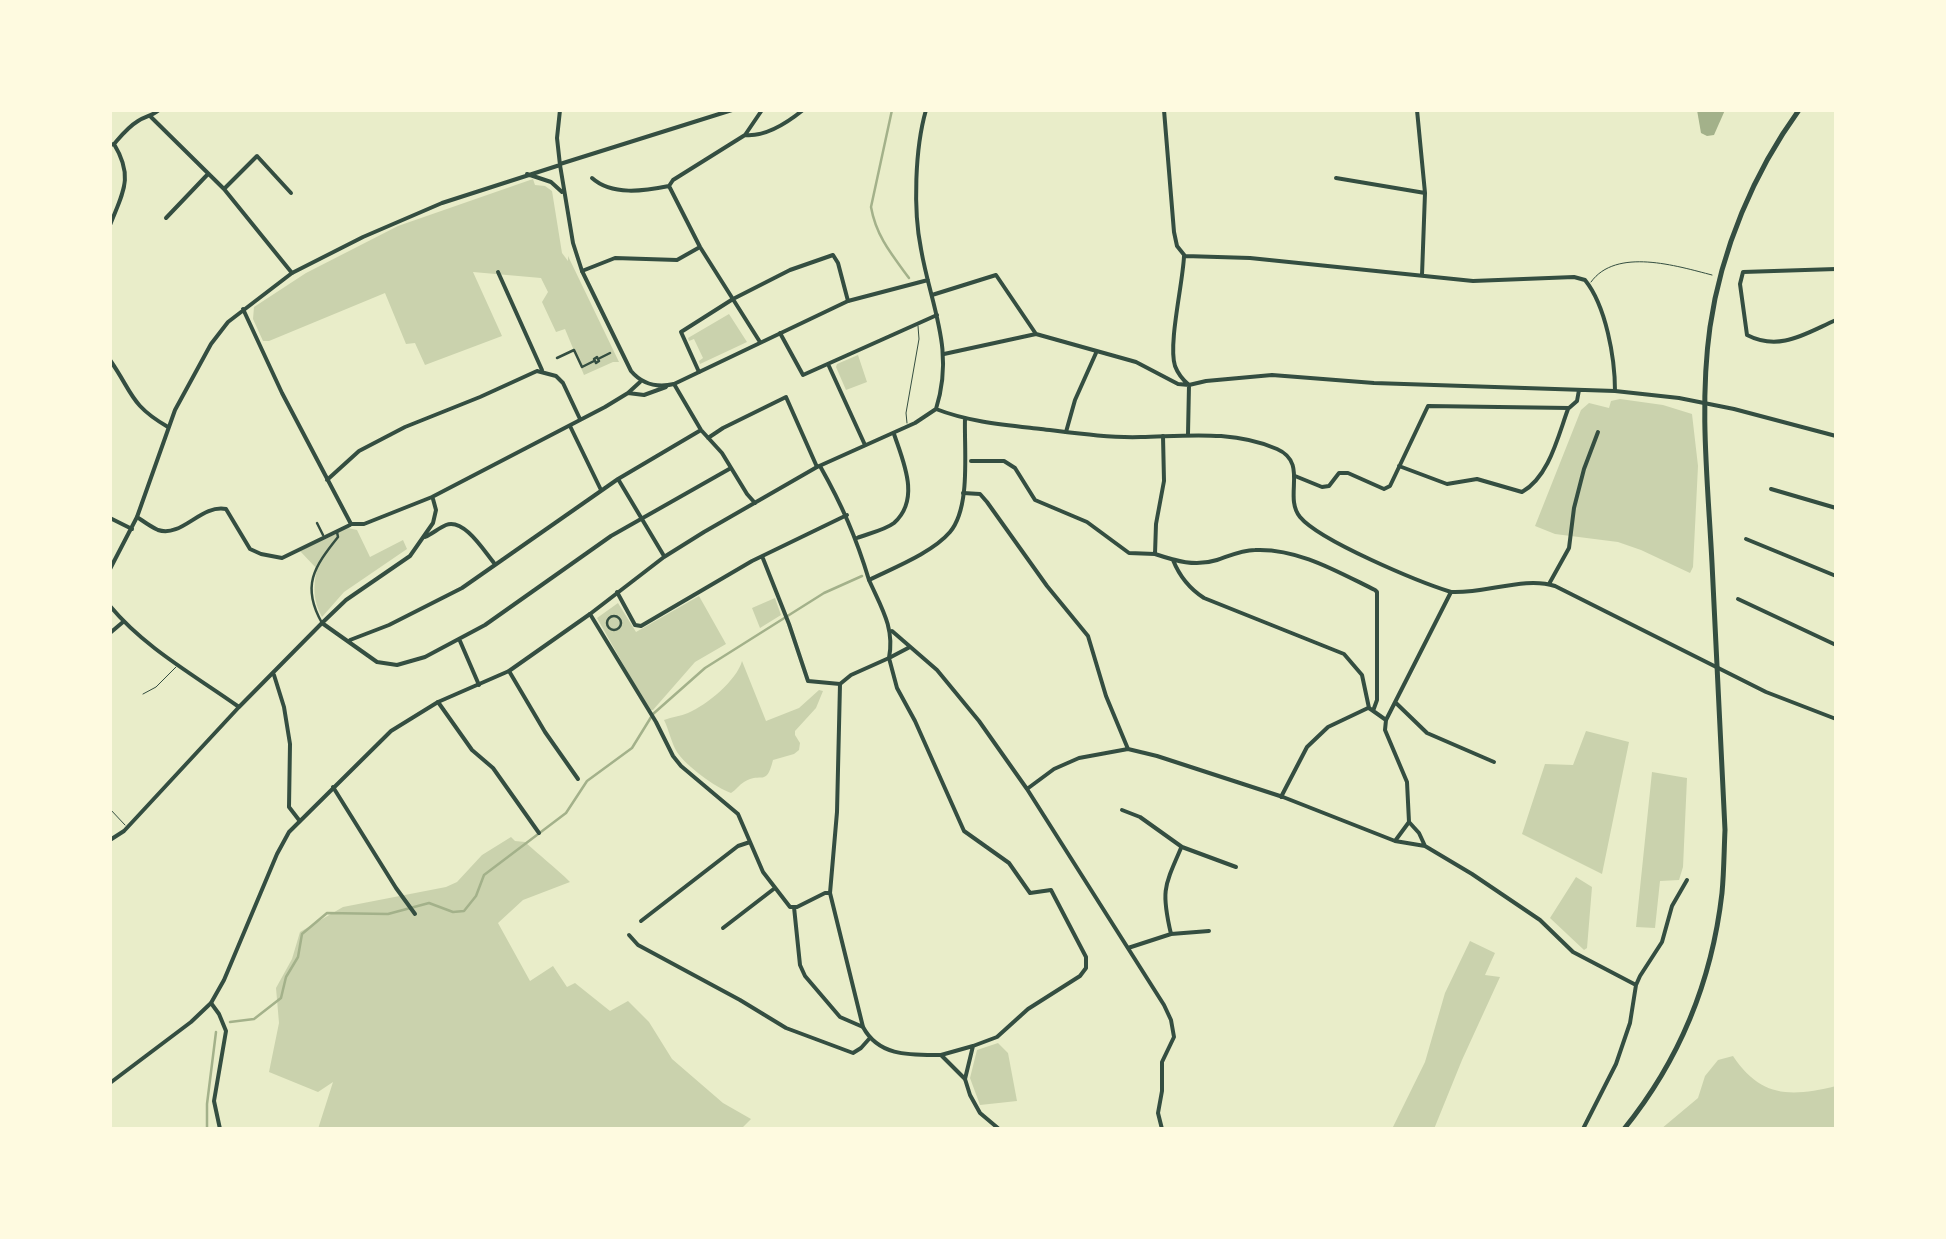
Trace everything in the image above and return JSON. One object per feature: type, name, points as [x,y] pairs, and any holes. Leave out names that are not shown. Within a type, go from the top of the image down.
[{"type":"main road","points":[[1624,1129],[1674,1054],[1694,1009],[1709,961],[1722,890],[1724,830],[1705,396],[1710,325],[1741,215],[1774,148],[1800,110]]},
{"type":"street","points":[[110,225],[127,175],[124,162],[112,145],[132,124],[160,110]]},
{"type":"street","points":[[560,110],[560,165],[573,244],[582,271],[631,371],[641,380],[658,386],[672,384]]},
{"type":"street","points":[[110,569],[132,529],[168,427],[211,344],[243,309],[292,273],[429,208],[732,110]]},
{"type":"street","points":[[760,342],[700,247],[670,189],[673,180],[744,135],[762,110]]},
{"type":"street","points":[[744,135],[780,126],[802,110]]},
{"type":"street","points":[[110,1082],[211,1003],[279,849],[299,820],[390,731],[438,702],[509,670],[664,556],[755,502],[819,466],[926,418],[936,409],[944,376],[944,354],[921,249],[917,190],[917,149],[926,110]]},
{"type":"street","points":[[1164,110],[1174,232],[1176,246],[1184,256],[1172,349],[1175,366],[1189,385],[1188,434]]},
{"type":"street","points":[[1417,110],[1426,193],[1422,277]]},
{"type":"street","points":[[151,117],[224,189],[292,273]]},
{"type":"street","points":[[224,189],[257,156],[291,193]]},
{"type":"street","points":[[166,218],[208,174]]},
{"type":"street","points":[[525,174],[551,182],[565,196]]},
{"type":"street","points":[[592,178],[600,185],[620,190],[670,189]]},
{"type":"street","points":[[1336,178],[1426,193]]},
{"type":"street","points":[[582,271],[615,258],[677,260],[700,247]]},
{"type":"street","points":[[698,372],[680,332],[790,270],[833,255],[848,301]]},
{"type":"street","points":[[1184,256],[1250,258],[1473,281],[1574,277],[1585,280],[1615,361],[1615,391]]},
{"type":"street","points":[[1836,269],[1743,272],[1740,284],[1747,335],[1753,339],[1792,341],[1836,320]]},
{"type":"street","points":[[498,272],[542,370]]},
{"type":"street","points":[[932,295],[996,275],[1036,334]]},
{"type":"street","points":[[628,393],[644,395],[672,384],[848,301],[928,280]]},
{"type":"street","points":[[243,309],[352,524]]},
{"type":"street","points":[[780,333],[803,375],[936,315]]},
{"type":"street","points":[[944,354],[1036,334],[1136,362],[1178,384],[1272,375],[1374,383],[1615,391],[1734,409],[1836,436]]},
{"type":"street","points":[[556,358],[574,350],[582,367],[610,353]]},
{"type":"street","points":[[1066,432],[1075,400],[1097,351]]},
{"type":"street","points":[[110,360],[136,404],[168,427]]},
{"type":"street","points":[[828,364],[865,445]]},
{"type":"street","points":[[327,480],[359,451],[542,370],[563,383],[580,419]]},
{"type":"street","points":[[137,516],[166,531],[206,511],[226,508],[250,548],[282,558],[336,530],[364,524],[432,497],[570,426],[628,393],[641,380]]},
{"type":"street","points":[[672,384],[700,430],[722,453],[755,502]]},
{"type":"street","points":[[1399,466],[1447,484],[1477,479],[1522,492],[1527,490],[1544,468],[1569,408],[1577,401],[1578,390]]},
{"type":"street","points":[[708,438],[786,397],[847,515],[892,631],[954,690],[1027,789],[1164,1005],[1174,1030],[1172,1044],[1162,1062],[1158,1113],[1162,1129]]},
{"type":"street","points":[[1296,476],[1322,487],[1329,486],[1339,473],[1348,473],[1384,488],[1390,486],[1428,406],[1432,405],[1569,408]]},
{"type":"street","points":[[936,409],[965,418],[1106,436],[1213,434],[1281,451],[1290,460],[1296,476],[1299,516],[1338,543],[1451,592],[1469,594],[1528,583],[1549,584],[1766,692],[1836,719]]},
{"type":"street","points":[[869,580],[931,548],[949,534],[961,514],[965,418]]},
{"type":"street","points":[[570,426],[602,490]]},
{"type":"street","points":[[348,641],[390,625],[462,588],[618,479],[700,430]]},
{"type":"street","points":[[857,538],[894,523],[906,504],[907,476],[894,432]]},
{"type":"street","points":[[1549,584],[1570,548],[1574,508],[1598,432]]},
{"type":"street","points":[[1155,554],[1164,481],[1163,436]]},
{"type":"street","points":[[971,461],[1004,461],[1015,468],[1035,500],[1087,522],[1130,554],[1155,554],[1196,564],[1254,550],[1270,551],[1306,557],[1377,592],[1377,700],[1371,709],[1328,727],[1307,747],[1281,796]]},
{"type":"street","points":[[336,530],[338,537],[324,554],[312,581],[311,598],[322,623],[376,662],[397,666],[460,641],[642,518],[731,468]]},
{"type":"street","points":[[618,479],[664,556]]},
{"type":"street","points":[[1771,489],[1836,508]]},
{"type":"street","points":[[963,493],[980,494],[988,502],[1088,636],[1106,696],[1128,749]]},
{"type":"street","points":[[110,840],[128,827],[238,706],[346,600],[401,563],[425,537],[435,518],[432,497]]},
{"type":"street","points":[[617,592],[638,627],[762,556],[847,515]]},
{"type":"street","points":[[110,518],[132,529]]},
{"type":"street","points":[[317,524],[324,537]]},
{"type":"street","points":[[425,537],[448,524],[456,524],[496,565]]},
{"type":"street","points":[[1746,539],[1836,576]]},
{"type":"street","points":[[762,556],[808,681],[840,684]]},
{"type":"street","points":[[1173,560],[1184,580],[1204,598],[1344,654],[1362,675],[1371,709],[1386,720]]},
{"type":"street","points":[[1395,842],[1408,822],[1408,782],[1385,730],[1386,720],[1451,592]]},
{"type":"street","points":[[1738,599],[1836,645]]},
{"type":"street","points":[[110,606],[123,622],[238,706]]},
{"type":"street","points":[[590,614],[681,766],[738,814],[762,872],[790,907],[830,892]]},
{"type":"street","points":[[110,633],[123,622]]},
{"type":"street","points":[[892,631],[889,658],[897,688],[964,831],[1009,863],[1030,892],[1050,890],[1086,957],[1086,968],[1080,976],[1028,1009],[997,1037],[941,1055],[895,1053],[869,1039],[830,892],[837,812],[840,684],[850,675],[889,658],[910,647]]},
{"type":"street","points":[[460,641],[479,685]]},
{"type":"street","points":[[509,670],[578,778]]},
{"type":"street","points":[[274,673],[290,744],[289,807],[299,820]]},
{"type":"street","points":[[438,702],[539,832]]},
{"type":"street","points":[[1396,703],[1426,732],[1494,762]]},
{"type":"street","points":[[1027,789],[1079,758],[1128,749],[1281,796],[1395,842],[1424,846],[1540,920],[1572,952],[1636,986]]},
{"type":"street","points":[[333,787],[414,912]]},
{"type":"street","points":[[1122,810],[1182,846],[1236,867]]},
{"type":"street","points":[[1408,822],[1419,833],[1424,846]]},
{"type":"street","points":[[641,920],[738,846],[750,842]]},
{"type":"street","points":[[1171,934],[1164,890],[1182,846]]},
{"type":"street","points":[[1582,1129],[1616,1064],[1630,1023],[1636,986],[1662,942],[1672,906],[1687,880]]},
{"type":"street","points":[[723,928],[775,888]]},
{"type":"street","points":[[794,907],[800,965],[805,976],[840,1017],[863,1028]]},
{"type":"street","points":[[1128,948],[1171,934],[1209,930]]},
{"type":"street","points":[[629,935],[638,946],[786,1028],[852,1053],[869,1039]]},
{"type":"street","points":[[211,1003],[226,1031],[214,1101],[220,1129]]},
{"type":"street","points":[[965,1079],[973,1046]]},
{"type":"street","points":[[941,1055],[965,1079],[980,1114],[999,1129]]},
{"type":"lane","points":[[1589,285],[1598,273],[1625,262],[1681,267],[1712,276]]},
{"type":"lane","points":[[907,426],[917,325]]},
{"type":"lane","points":[[144,694],[178,664]]},
{"type":"lane","points":[[110,810],[128,827]]},
{"type":"shaded area","points":[[1697,110],[1725,110],[1714,135],[1701,133]]},
{"type":"shaded area","points":[[533,179],[535,185],[552,191],[562,253],[568,261],[568,256],[619,362],[584,375],[565,329],[556,332],[542,302],[548,292],[541,278],[473,272],[502,336],[425,365],[415,343],[406,344],[385,293],[263,341],[253,319],[254,307],[306,273],[398,226]]},
{"type":"shaded area","points":[[729,314],[747,342],[700,364],[703,358],[694,339],[688,338]]},
{"type":"shaded area","points":[[858,355],[867,382],[846,390],[837,364]]},
{"type":"shaded area","points":[[1620,399],[1692,414],[1698,466],[1690,573],[1618,542],[1555,534],[1535,526],[1581,410],[1589,403],[1609,408],[1611,401]]},
{"type":"shaded area","points":[[348,528],[357,530],[370,557],[403,540],[407,549],[344,592],[322,617],[315,593],[317,569],[300,551]]},
{"type":"shaded area","points":[[699,596],[726,644],[695,662],[649,710],[597,618],[618,603],[636,632]]},
{"type":"shaded area","points":[[775,598],[781,615],[760,628],[752,608]]},
{"type":"shaded area","points":[[742,661],[766,721],[799,708],[819,690],[823,691],[816,708],[795,731],[799,750],[773,760],[765,776],[742,783],[731,793],[709,781],[681,757],[664,720],[688,713],[712,698],[728,684]]},
{"type":"shaded area","points":[[1586,731],[1629,742],[1602,874],[1522,834],[1545,764],[1573,765]]},
{"type":"shaded area","points":[[1652,772],[1687,778],[1683,867],[1679,880],[1660,881],[1655,928],[1636,927]]},
{"type":"shaded area","points":[[511,837],[525,842],[570,882],[523,900],[498,923],[530,981],[553,966],[567,987],[575,983],[610,1011],[628,1001],[649,1022],[672,1059],[723,1103],[751,1119],[741,1129],[318,1129],[333,1082],[318,1092],[269,1072],[279,1023],[276,988],[292,959],[300,932],[343,907],[446,887],[457,882],[482,855]]},
{"type":"shaded area","points":[[1576,877],[1592,887],[1584,950],[1550,918]]},
{"type":"shaded area","points":[[1470,941],[1495,953],[1485,975],[1500,977],[1434,1129],[1392,1129],[1425,1062],[1445,993]]},
{"type":"shaded area","points":[[998,1043],[1008,1053],[1017,1101],[980,1105],[970,1078],[977,1050]]},
{"type":"shaded area","points":[[1733,1056],[1755,1080],[1778,1091],[1805,1092],[1836,1086],[1836,1129],[1661,1129],[1698,1098],[1705,1076],[1718,1060]]},
{"type":"waterway","points":[[892,110],[871,207],[881,236],[909,278]]},
{"type":"waterway","points":[[230,1022],[254,1019],[281,998],[286,977],[298,957],[302,934],[327,913],[388,914],[429,903],[453,912],[464,911],[476,896],[484,875],[566,813],[587,781],[632,748],[653,714],[705,668],[824,593],[862,576]]},
{"type":"waterway","points":[[207,1129],[216,1032]]}]
